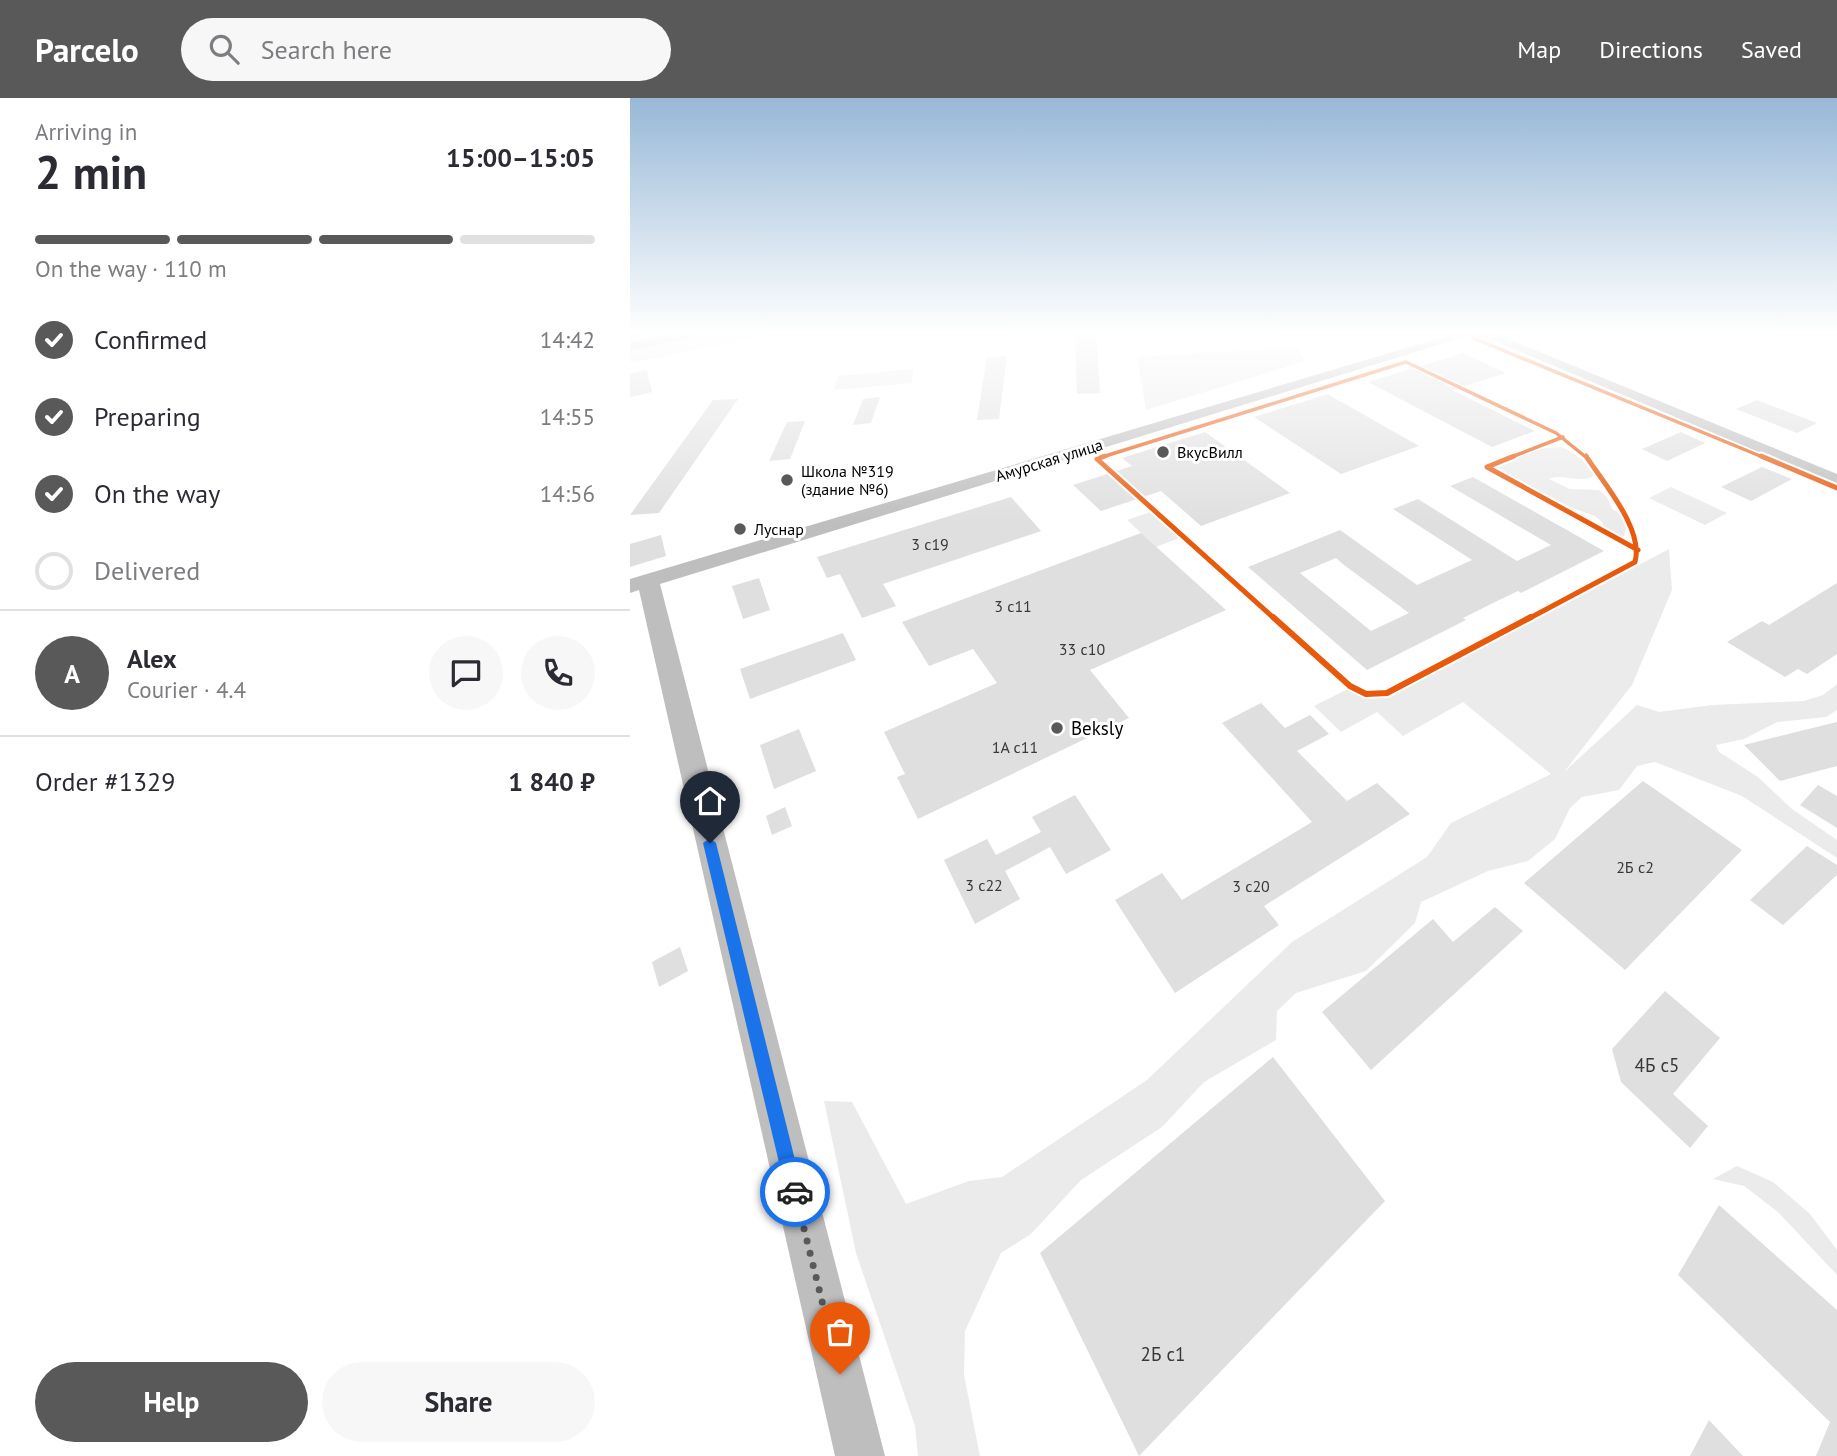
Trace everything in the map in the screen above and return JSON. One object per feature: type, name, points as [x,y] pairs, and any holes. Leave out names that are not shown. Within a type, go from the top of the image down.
[{"type":"street","name":"Амурская улица","points":[[639,584],[1258,397]]},
{"type":"street","points":[[1637,397],[1837,480]]},
{"type":"street","points":[[639,584],[735,949],[860,1456]]},
{"type":"shaded area","points":[[1144,397],[1187,397],[1146,410]]},
{"type":"shaded area","points":[[1560,447],[1580,458],[1594,476],[1582,479],[1549,479],[1570,489],[1599,490],[1627,524],[1624,536],[1620,538],[1605,529],[1595,516],[1556,502],[1492,467],[1535,449]]},
{"type":"shaded area","points":[[1671,487],[1727,513],[1705,525],[1649,498]]},
{"type":"shaded area","points":[[1150,512],[1179,538],[1156,547],[1127,520]]},
{"type":"shaded area","points":[[1669,549],[1672,590],[1632,685],[1564,772],[1637,705],[1659,712],[1712,705],[1804,701],[1823,695],[1837,684],[1837,710],[1826,717],[1777,722],[1744,739],[1716,745],[1719,752],[1758,777],[1792,809],[1837,840],[1837,858],[1742,796],[1655,762],[1637,766],[1619,790],[1582,797],[1570,808],[1555,839],[1528,861],[1488,871],[1421,902],[1415,923],[1366,971],[1296,993],[1277,1011],[1276,1040],[1204,1082],[1162,1127],[1081,1180],[1031,1234],[1001,1253],[965,1331],[964,1375],[980,1456],[918,1456],[915,1426],[856,1253],[824,1101],[852,1102],[906,1204],[969,1181],[1002,1177],[1147,1080],[1292,942],[1427,857],[1451,823],[1551,774],[1463,702],[1403,736],[1377,712],[1341,732],[1314,706],[1350,688],[1371,697],[1391,696]]},
{"type":"shaded area","points":[[1737,1166],[1773,1182],[1810,1214],[1837,1250],[1837,1275],[1778,1212],[1744,1186],[1713,1179]]},
{"type":"building","points":[[880,397],[871,423],[853,425],[863,399]]},
{"type":"building","points":[[981,397],[1002,397],[999,419],[977,420]]},
{"type":"building","points":[[1317,397],[1334,397],[1419,446],[1341,474],[1254,417]]},
{"type":"building","points":[[1397,397],[1467,397],[1535,431],[1492,447]]},
{"type":"building","points":[[738,399],[659,513],[630,515],[713,400]]},
{"type":"building","points":[[1757,400],[1817,423],[1797,433],[1736,409]]},
{"type":"building","points":[[805,421],[790,459],[769,461],[787,422]]},
{"type":"building","points":[[1205,432],[1290,493],[1201,526],[1161,491],[1101,511],[1073,485],[1132,466],[1122,458]]},
{"type":"building","points":[[1681,432],[1705,443],[1667,461],[1642,449]]},
{"type":"building","points":[[1762,467],[1792,479],[1751,501],[1721,487]]},
{"type":"building","points":[[1473,477],[1604,551],[1521,593],[1518,591],[1463,618],[1466,620],[1367,670],[1248,567],[1340,530],[1417,585],[1472,560],[1393,509],[1418,499],[1517,561],[1551,545],[1450,486]],"holes":[[[1336,558],[1409,613],[1371,631],[1300,573]]]},
{"type":"building","points":[[1011,497],[1041,531],[883,584],[896,606],[862,618],[840,574],[827,578],[817,557]]},
{"type":"building","points":[[1141,533],[1226,610],[1090,670],[1129,718],[918,819],[897,777],[905,774],[884,732],[997,683],[973,649],[929,666],[902,622]]},
{"type":"building","points":[[661,535],[666,556],[630,567],[630,544]]},
{"type":"building","points":[[759,578],[770,610],[743,619],[732,586]]},
{"type":"building","points":[[1837,583],[1837,654],[1807,674],[1798,669],[1785,677],[1727,642],[1762,621],[1769,625]]},
{"type":"building","points":[[843,633],[856,660],[750,699],[740,669]]},
{"type":"building","points":[[1261,703],[1285,728],[1310,715],[1329,734],[1297,751],[1347,801],[1377,783],[1410,814],[1264,906],[1279,925],[1175,993],[1115,900],[1162,873],[1182,900],[1312,822],[1222,723]]},
{"type":"building","points":[[1837,722],[1837,766],[1780,781],[1744,745]]},
{"type":"building","points":[[799,729],[816,771],[774,789],[760,745]]},
{"type":"building","points":[[1643,781],[1742,850],[1625,970],[1524,883]]},
{"type":"building","points":[[1818,785],[1837,796],[1837,828],[1800,805]]},
{"type":"building","points":[[1075,795],[1111,850],[1066,874],[1050,847],[1005,871],[1020,899],[975,924],[944,860],[987,839],[996,855],[1041,832],[1032,817]]},
{"type":"building","points":[[785,807],[792,826],[772,835],[766,816]]},
{"type":"building","points":[[1807,846],[1837,865],[1837,875],[1783,925],[1750,900]]},
{"type":"building","points":[[1495,907],[1523,931],[1371,1070],[1322,1012],[1433,919],[1453,942]]},
{"type":"building","points":[[680,947],[688,971],[659,987],[652,962]]},
{"type":"building","points":[[1665,991],[1720,1038],[1673,1094],[1708,1126],[1690,1148],[1621,1082],[1612,1049]]},
{"type":"building","points":[[1273,1057],[1385,1201],[1139,1456],[1040,1253]]},
{"type":"building","points":[[1719,1205],[1837,1310],[1837,1456],[1816,1456],[1830,1422],[1678,1275]]},
{"type":"building","points":[[1709,1420],[1743,1456],[1690,1456]]},
{"type":"cycle path","points":[[1293,397],[1097,459],[1350,686],[1366,694],[1387,693],[1635,562],[1636,538],[1630,524],[1584,453],[1556,433],[1481,397]]},
{"type":"cycle path","points":[[1617,397],[1837,488]]},
{"type":"cycle path","points":[[1563,437],[1487,467],[1638,550]]},
{"type":"way so far","points":[[795,1192],[840,1374]]},
{"type":"place","name":"ВкусВилл","points":[[1163,452]]},
{"type":"place","name":"Школа №319 (здание №6)","points":[[787,480]]},
{"type":"place","name":"Луснар","points":[[740,529]]},
{"type":"place","name":"Beksly","points":[[1057,728]]},
{"type":"route","points":[[710,843],[795,1192]]}]
